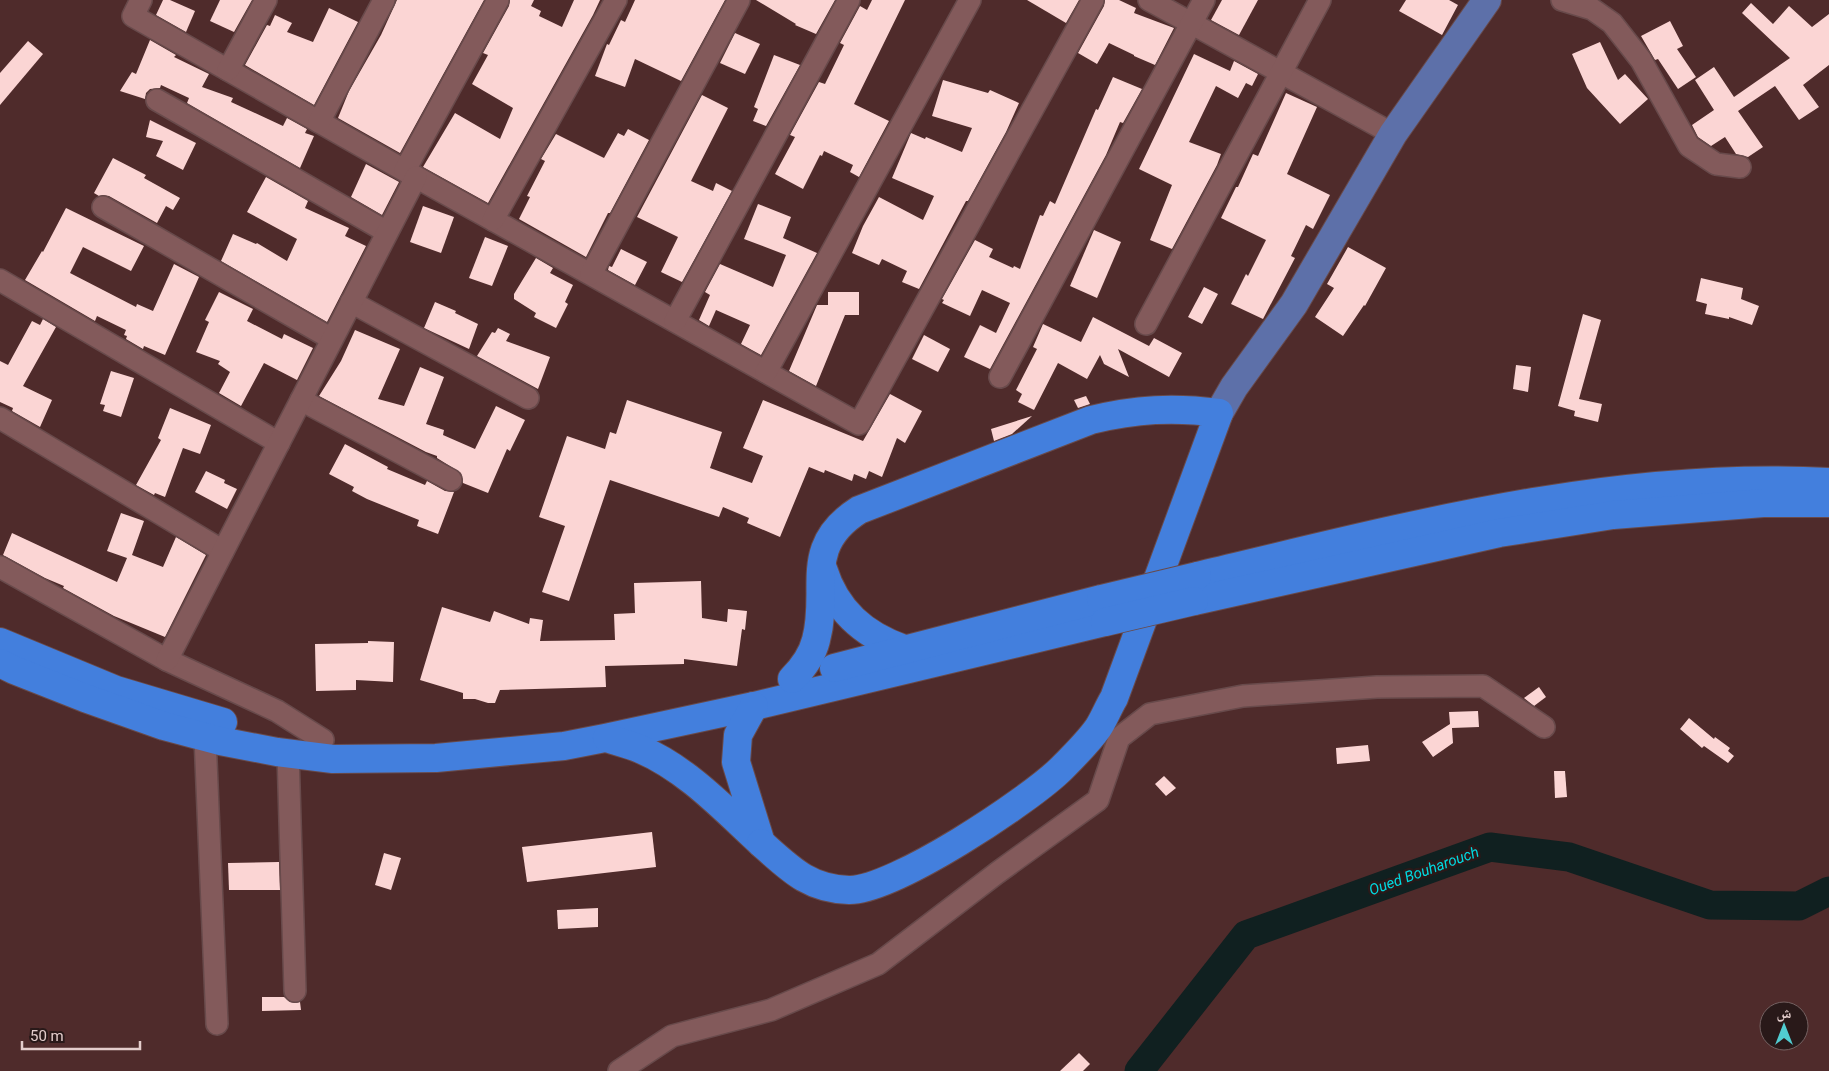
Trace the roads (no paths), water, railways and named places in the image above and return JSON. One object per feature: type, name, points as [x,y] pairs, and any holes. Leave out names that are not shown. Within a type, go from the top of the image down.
[{"type":"highway","points":[[605,738],[640,748],[667,763],[695,783],[804,879],[832,888],[852,890],[885,881],[951,847],[1038,789],[1108,733],[1114,698],[1219,414],[1194,410],[1168,409],[1125,413],[1091,420],[858,510],[849,516],[834,532],[826,547],[821,563],[819,629],[807,662],[792,679]]},
{"type":"highway","points":[[0,663],[85,698],[164,726],[205,737],[288,753],[333,759],[436,758],[564,746],[754,706],[1103,610],[1195,588],[1384,532],[1543,500],[1670,484],[1791,480],[1829,482]]},
{"type":"highway","points":[[1195,588],[1499,533],[1613,515],[1763,503],[1829,503]]},
{"type":"highway","points":[[821,563],[834,596],[845,611],[871,634],[887,643],[904,649]]},
{"type":"highway","points":[[0,642],[116,690],[208,718],[276,735],[339,742],[406,742],[566,727],[792,679],[904,649],[1103,610]]},
{"type":"highway","points":[[754,706],[738,735],[736,762],[761,843]]},
{"type":"main road","points":[[1219,414],[1234,387],[1294,304],[1393,134],[1487,0]]},
{"type":"street","points":[[141,0],[133,16],[410,174],[859,424],[1093,0]]},
{"type":"street","points":[[228,70],[266,0]]},
{"type":"street","points":[[319,122],[384,0]]},
{"type":"street","points":[[167,660],[387,232],[410,174],[498,0]]},
{"type":"street","points":[[494,220],[616,0]]},
{"type":"street","points":[[591,274],[739,0]]},
{"type":"street","points":[[674,321],[849,0]]},
{"type":"street","points":[[766,372],[970,0]]},
{"type":"street","points":[[1149,0],[1393,134]]},
{"type":"street","points":[[1000,377],[1204,0]]},
{"type":"street","points":[[1146,324],[1320,0]]},
{"type":"street","points":[[1562,0],[1592,9],[1612,23],[1641,60],[1689,146],[1716,164],[1740,167]]},
{"type":"street","points":[[157,100],[387,232]]},
{"type":"street","points":[[103,207],[332,339]]},
{"type":"street","points":[[0,280],[279,443]]},
{"type":"street","points":[[351,302],[528,398]]},
{"type":"street","points":[[301,400],[452,480]]},
{"type":"street","points":[[0,418],[223,551]]},
{"type":"street","points":[[0,567],[167,660],[277,711],[322,740]]},
{"type":"street","points":[[619,1071],[672,1036],[770,1010],[878,964],[997,873],[1098,800],[1108,733],[1150,714],[1243,696],[1378,687],[1483,686],[1544,727]]},
{"type":"street","points":[[205,737],[217,1024]]},
{"type":"street","points":[[288,753],[295,991]]},
{"type":"waterway","name":"Oued Bouharouch","points":[[1139,1071],[1246,935],[1490,847],[1569,857],[1710,905],[1799,906],[1829,891]]}]
